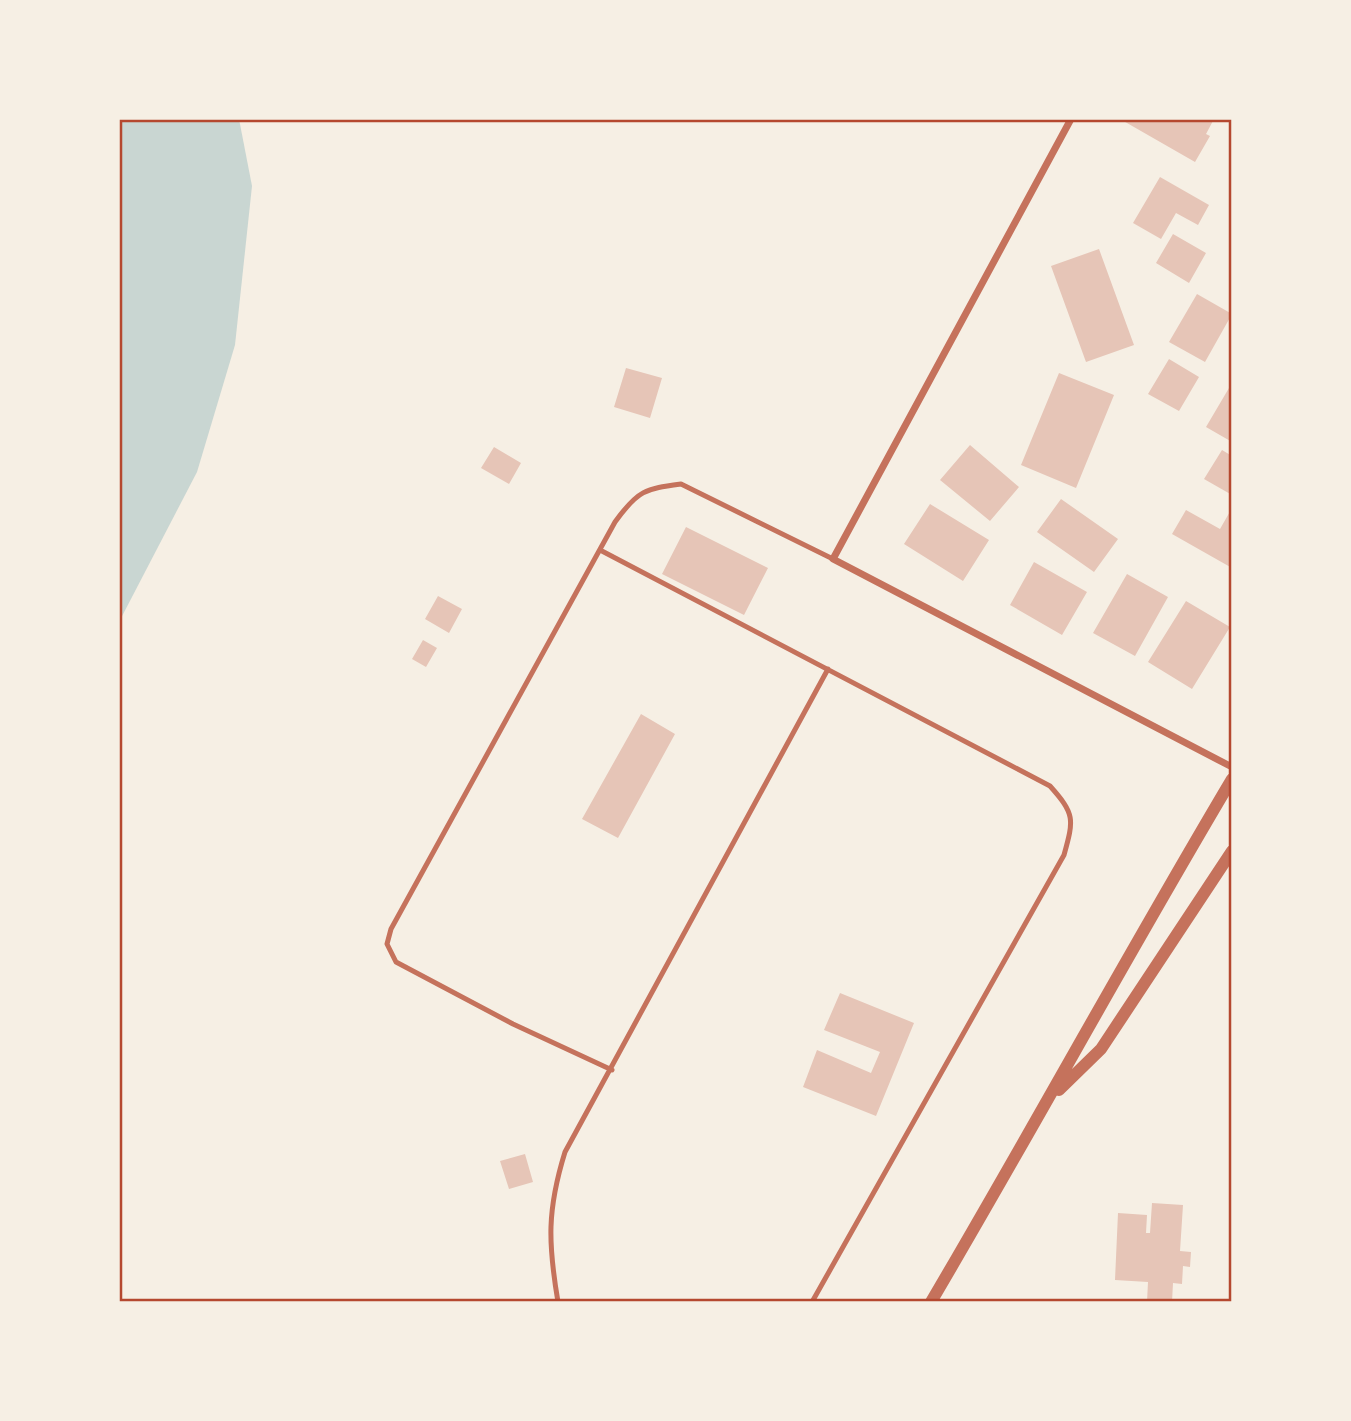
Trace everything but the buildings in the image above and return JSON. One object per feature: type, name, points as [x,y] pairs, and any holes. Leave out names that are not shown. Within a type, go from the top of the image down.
[{"type":"street","points":[[1071,119],[833,559],[1232,767]]},
{"type":"street","points":[[931,1302],[1051,1098],[1130,950],[1232,779]]},
{"type":"street","points":[[1051,1098],[1101,1049],[1232,850]]},
{"type":"lane","points":[[612,1070],[423,978],[396,962],[387,943],[391,929],[627,505],[643,492],[657,486],[681,484],[833,559]]},
{"type":"lane","points":[[600,550],[1050,786],[1070,810],[1072,824],[1064,855],[812,1302]]},
{"type":"lane","points":[[558,1302],[551,1261],[551,1196],[565,1152],[828,669]]},
{"type":"shaded area","points":[[119,119],[239,119],[252,186],[235,345],[197,472],[119,622]]}]
